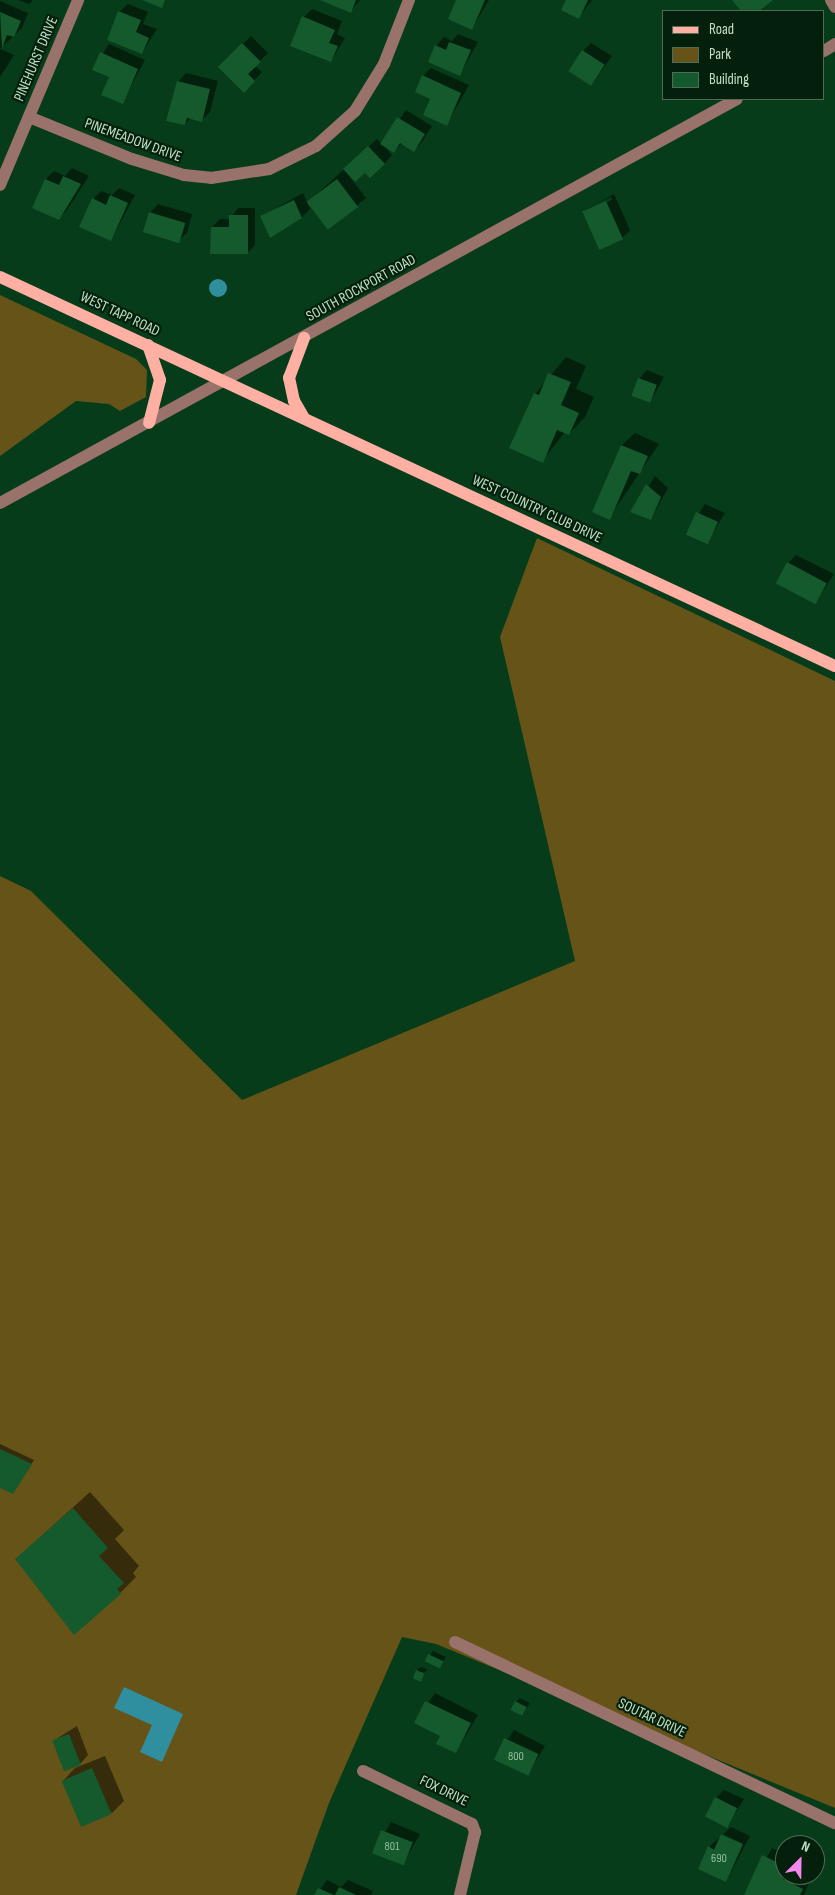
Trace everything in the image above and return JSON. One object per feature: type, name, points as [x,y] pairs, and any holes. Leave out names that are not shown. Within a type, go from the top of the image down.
[{"type":"main road","name":"WEST TAPP ROAD","points":[[0,277],[226,382]]},
{"type":"main road","points":[[304,338],[289,378],[294,401],[304,418]]},
{"type":"main road","points":[[148,345],[160,380],[149,423]]},
{"type":"main road","name":"WEST COUNTRY CLUB DRIVE","points":[[226,382],[835,666]]},
{"type":"street","name":"PINEHURST DRIVE","points":[[0,185],[78,0]]},
{"type":"street","name":"PINEMEADOW DRIVE","points":[[29,116],[169,172],[211,178],[269,169],[316,146],[355,111],[384,64],[409,0]]},
{"type":"street","points":[[831,0],[835,7]]},
{"type":"street","name":"SOUTH ROCKPORT ROAD","points":[[0,503],[226,382],[735,100]]},
{"type":"street","name":"SOUTAR DRIVE","points":[[455,1642],[835,1823]]},
{"type":"street","name":"FOX DRIVE","points":[[363,1771],[472,1824],[475,1832],[460,1895]]},
{"type":"green space","points":[[0,295],[136,359],[147,370],[146,397],[120,411],[109,404],[76,401],[0,456]]},
{"type":"green space","points":[[537,538],[835,681],[835,1808],[436,1644],[402,1637],[329,1803],[296,1895],[0,1895],[0,876],[31,891],[242,1100],[575,961],[500,637]]},
{"type":"water","points":[[218,279],[224,282],[227,288],[224,294],[218,297],[212,294],[209,288],[212,282]]},
{"type":"water","points":[[124,1687],[183,1714],[162,1762],[140,1752],[152,1725],[114,1708]]},
{"type":"building","points":[[142,0],[165,0],[162,8]]},
{"type":"building","points":[[320,0],[356,0],[351,13]]},
{"type":"building","points":[[456,0],[485,0],[472,30],[448,19]]},
{"type":"building","points":[[566,0],[588,0],[579,19],[561,10]]},
{"type":"building","points":[[732,0],[773,0],[760,10],[740,10]]},
{"type":"building","points":[[118,11],[141,20],[136,32],[149,38],[142,54],[107,40]]},
{"type":"building","points":[[0,12],[21,21],[14,37],[7,35],[2,49]]},
{"type":"building","points":[[302,16],[335,30],[329,43],[338,46],[331,62],[290,46]]},
{"type":"building","points":[[449,42],[471,50],[460,76],[428,62],[435,45],[446,50]]},
{"type":"building","points":[[242,43],[261,62],[248,74],[255,81],[244,93],[218,67]]},
{"type":"building","points":[[582,50],[605,65],[591,86],[568,71]]},
{"type":"building","points":[[100,52],[138,69],[123,104],[101,95],[109,77],[92,70]]},
{"type":"building","points":[[422,75],[461,93],[447,126],[423,115],[430,99],[415,92]]},
{"type":"building","points":[[177,81],[210,89],[202,122],[187,118],[185,125],[166,121]]},
{"type":"building","points":[[397,117],[425,134],[414,152],[400,143],[394,153],[380,144]]},
{"type":"building","points":[[368,146],[385,164],[370,178],[365,173],[355,182],[343,169]]},
{"type":"building","points":[[63,176],[81,184],[59,220],[32,208],[45,179],[59,185]]},
{"type":"building","points":[[337,179],[358,207],[328,230],[307,202]]},
{"type":"building","points":[[110,195],[128,203],[111,241],[79,227],[92,198],[106,205]]},
{"type":"building","points":[[294,200],[302,218],[270,238],[260,216]]},
{"type":"building","points":[[606,201],[623,239],[599,250],[582,212]]},
{"type":"building","points":[[149,212],[185,223],[179,243],[143,232]]},
{"type":"building","points":[[229,215],[248,215],[248,254],[210,254],[211,227],[229,227]]},
{"type":"building","points":[[548,373],[571,382],[561,405],[579,413],[569,435],[557,430],[543,463],[509,448],[534,393],[539,395]]},
{"type":"building","points":[[638,378],[657,385],[650,403],[632,396]]},
{"type":"building","points":[[621,445],[648,456],[640,474],[631,471],[610,520],[592,512]]},
{"type":"building","points":[[646,484],[661,497],[651,520],[630,512]]},
{"type":"building","points":[[696,512],[718,522],[708,545],[686,535]]},
{"type":"building","points":[[787,562],[827,583],[815,604],[776,583]]},
{"type":"building","points":[[0,1449],[32,1464],[13,1494],[0,1488]]},
{"type":"building","points":[[73,1508],[108,1548],[99,1556],[124,1583],[117,1589],[121,1594],[74,1635],[15,1559]]},
{"type":"building","points":[[428,1654],[443,1661],[440,1668],[425,1661]]},
{"type":"building","points":[[416,1670],[424,1673],[421,1682],[413,1678]]},
{"type":"building","points":[[425,1701],[471,1723],[456,1753],[436,1744],[440,1736],[414,1723]]},
{"type":"building","points":[[515,1701],[527,1707],[522,1716],[510,1710]]},
{"type":"building","points":[[69,1734],[81,1765],[64,1771],[52,1740]]},
{"type":"building","points":[[504,1738],[538,1754],[528,1776],[494,1760]]},
{"type":"building","points":[[92,1768],[112,1814],[81,1827],[62,1781]]},
{"type":"building","points":[[715,1797],[737,1808],[727,1828],[705,1817]]},
{"type":"building","points":[[381,1830],[413,1842],[404,1866],[372,1853]]},
{"type":"building","points":[[721,1834],[743,1844],[726,1882],[698,1869],[708,1846],[714,1850]]},
{"type":"building","points":[[762,1855],[775,1861],[775,1885],[795,1885],[803,1889],[800,1895],[744,1895]]},
{"type":"building","points":[[339,1887],[356,1895],[335,1895]]},
{"type":"building","points":[[318,1888],[334,1895],[314,1895]]}]
